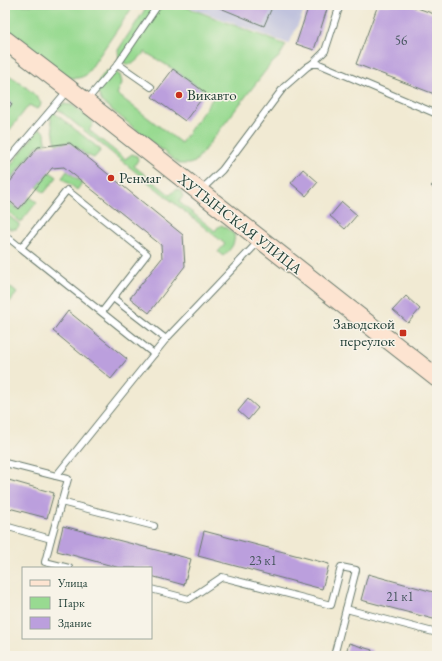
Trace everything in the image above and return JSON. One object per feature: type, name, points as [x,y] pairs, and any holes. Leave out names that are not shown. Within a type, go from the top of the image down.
[{"type":"street","name":"ХУТЫНСКАЯ УЛИЦА","points":[[5,40],[437,378]]},
{"type":"lane","points":[[85,102],[118,64],[158,5]]},
{"type":"lane","points":[[199,191],[222,170],[284,87],[325,51],[340,5]]},
{"type":"lane","points":[[118,64],[151,87]]},
{"type":"lane","points":[[312,64],[319,64],[437,114]]},
{"type":"lane","points":[[5,164],[69,89]]},
{"type":"lane","points":[[21,248],[67,190],[147,254],[102,312]]},
{"type":"lane","points":[[5,235],[154,354]]},
{"type":"lane","points":[[56,476],[166,339],[260,240]]},
{"type":"lane","points":[[113,298],[166,339]]},
{"type":"lane","points":[[5,463],[68,479],[45,562],[65,567]]},
{"type":"lane","points":[[61,502],[154,526]]},
{"type":"lane","points":[[5,526],[51,539]]},
{"type":"lane","points":[[152,589],[189,599],[222,576],[331,605],[341,567],[356,570],[334,656]]},
{"type":"lane","points":[[346,609],[437,633]]},
{"type":"shaded area","points":[[184,5],[307,5],[289,44]]},
{"type":"green space","points":[[5,5],[134,5],[86,75],[71,78],[65,76],[5,28]]},
{"type":"green space","points":[[148,5],[181,5],[286,45],[279,57],[270,65],[195,162],[189,164],[179,164],[102,102],[96,89],[99,80],[106,71],[113,71],[120,75],[122,83],[117,94],[181,143],[213,98],[173,69],[145,52],[136,61],[130,64],[126,64],[119,58],[118,50]]},
{"type":"green space","points":[[10,76],[27,88],[41,103],[40,107],[37,109],[29,105],[5,136],[5,113],[12,104],[5,98],[5,82]]},
{"type":"green space","points":[[63,104],[72,105],[91,119],[93,125],[89,130],[125,159],[132,154],[137,156],[138,160],[134,166],[170,195],[176,189],[181,191],[183,196],[179,202],[215,231],[222,225],[234,234],[234,241],[230,249],[223,256],[218,252],[225,244],[55,107]]},
{"type":"green space","points":[[52,111],[101,150],[94,158],[85,154],[70,142],[56,144],[50,115]]},
{"type":"green space","points":[[39,129],[45,133],[46,144],[37,146],[5,187],[5,173]]},
{"type":"green space","points":[[67,171],[82,183],[77,190],[62,178]]},
{"type":"green space","points":[[50,172],[57,177],[44,193],[37,187]]},
{"type":"green space","points":[[30,197],[37,202],[21,222],[5,209],[5,199],[19,210]]},
{"type":"green space","points":[[5,213],[19,224],[16,229],[10,229],[5,225]]},
{"type":"green space","points":[[5,283],[17,293],[5,308]]},
{"type":"building","points":[[213,5],[273,5],[264,26]]},
{"type":"building","points":[[309,5],[328,6],[314,50],[296,44]]},
{"type":"building","points":[[378,5],[409,5],[437,15],[437,95],[356,64]]},
{"type":"building","name":"Викавто","points":[[173,69],[206,93],[185,121],[152,97]]},
{"type":"building","points":[[5,98],[12,104],[5,113]]},
{"type":"building","points":[[70,143],[183,235],[185,266],[149,313],[130,298],[162,258],[161,245],[64,167],[52,168],[19,209],[5,197],[5,188],[38,147]]},
{"type":"building","points":[[303,169],[318,182],[306,196],[291,183]]},
{"type":"building","points":[[437,181],[437,192],[431,186]]},
{"type":"building","points":[[342,202],[357,215],[345,229],[330,216]]},
{"type":"building","points":[[406,296],[420,309],[408,323],[393,310]]},
{"type":"building","points":[[68,311],[127,359],[111,379],[53,331]]},
{"type":"building","points":[[248,399],[258,408],[248,420],[238,411]]},
{"type":"building","points":[[5,479],[54,493],[47,518],[5,507]]},
{"type":"building","points":[[63,526],[191,559],[184,585],[152,576],[152,567],[116,567],[57,551]]},
{"type":"building","points":[[204,531],[329,564],[322,589],[198,556]]},
{"type":"building","points":[[368,574],[437,593],[437,620],[361,600]]},
{"type":"building","points":[[349,643],[372,650],[370,656],[345,656]]},
{"type":"place","name":"Викавто","points":[[179,95]]},
{"type":"place","name":"Ренмаг","points":[[111,178]]},
{"type":"place","name":"Заводской переулок","points":[[403,333]]}]
